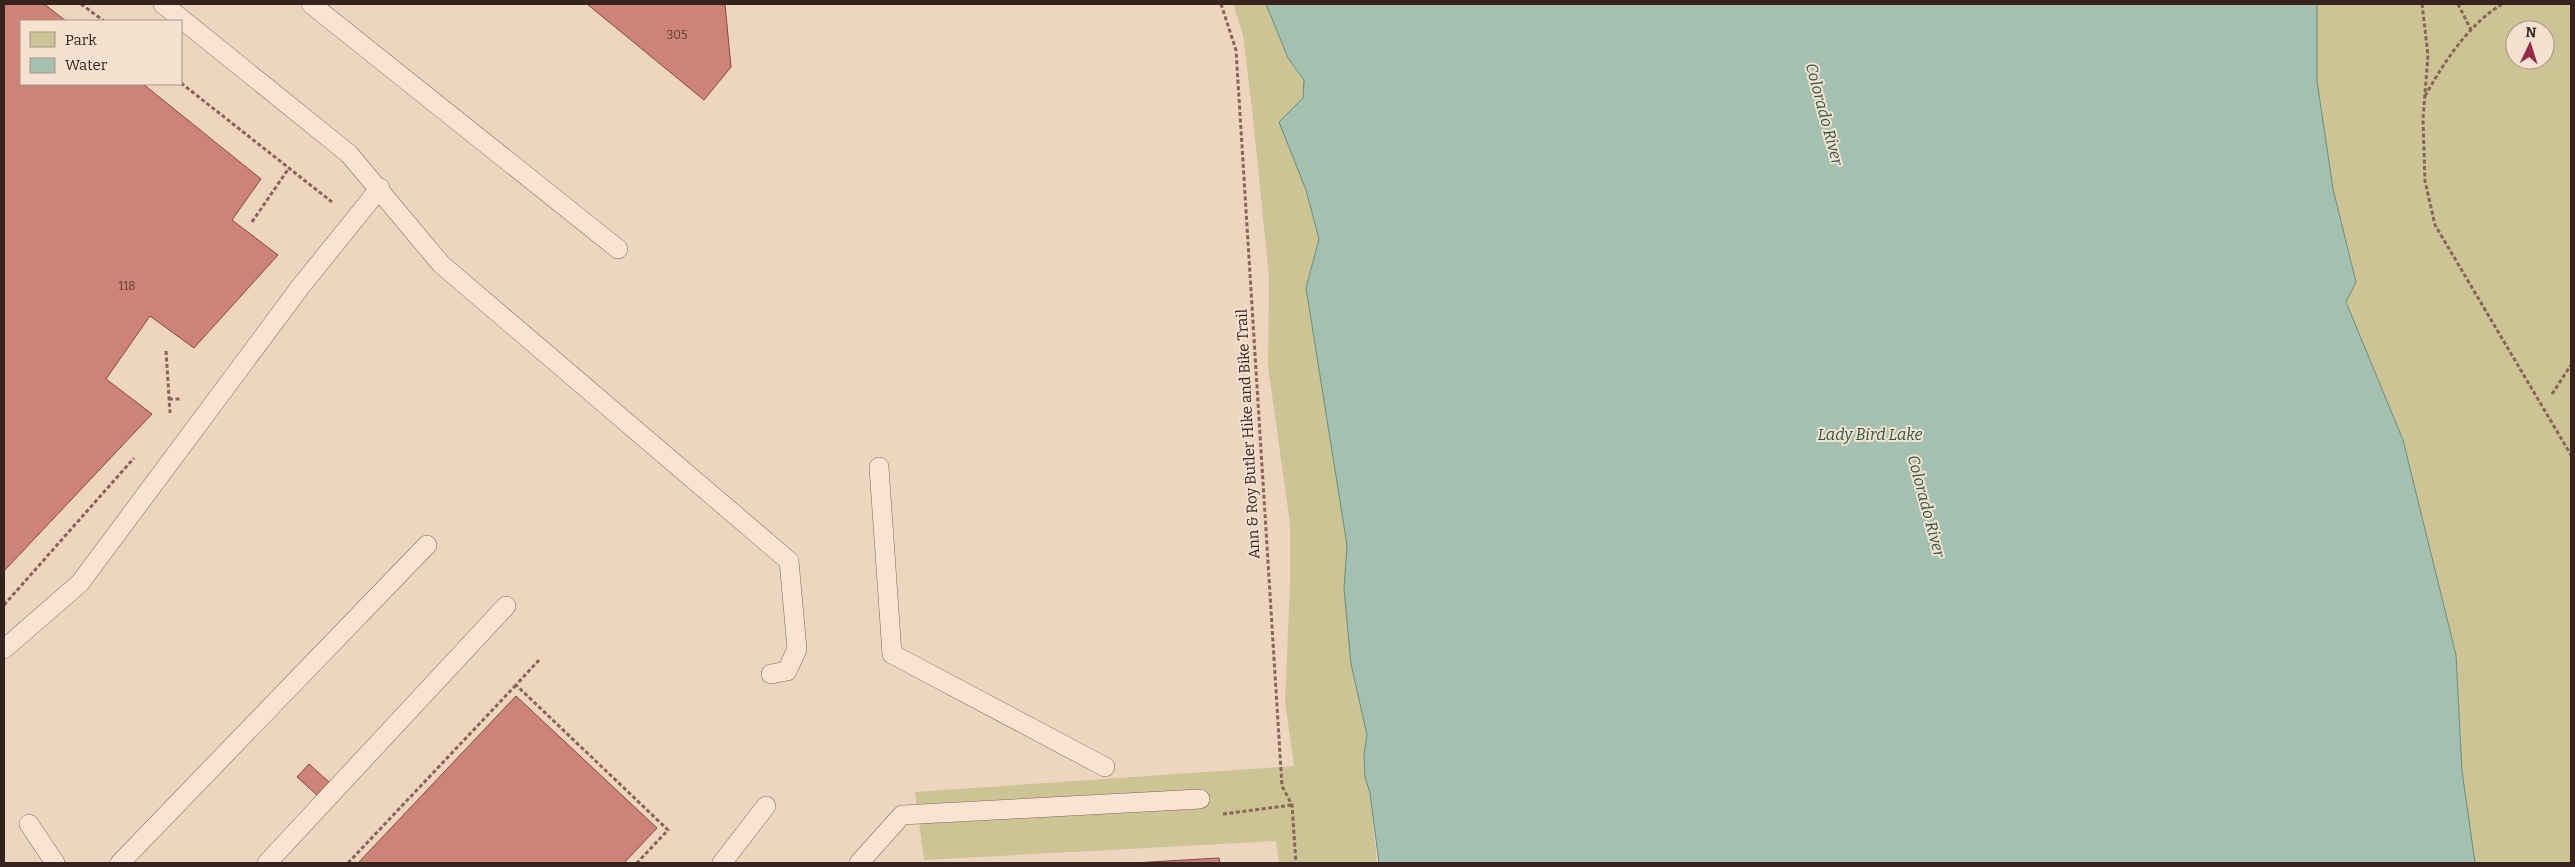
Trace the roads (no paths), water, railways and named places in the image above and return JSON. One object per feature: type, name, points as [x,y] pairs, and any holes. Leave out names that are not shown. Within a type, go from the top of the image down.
[{"type":"lane","points":[[164,4],[349,154],[380,188],[441,264],[789,561],[797,650],[787,671],[771,674]]},
{"type":"lane","points":[[311,4],[618,249]]},
{"type":"lane","points":[[4,649],[80,583],[301,286],[380,188]]},
{"type":"lane","points":[[879,467],[892,654],[1105,766]]},
{"type":"lane","points":[[120,863],[426,545]]},
{"type":"lane","points":[[267,863],[506,606]]},
{"type":"lane","points":[[859,863],[902,815],[1200,799]]},
{"type":"lane","points":[[722,863],[766,806]]},
{"type":"lane","points":[[29,824],[56,863]]},
{"type":"water","name":"Lady Bird Lake","points":[[1266,4],[2317,4],[2317,81],[2333,189],[2356,282],[2346,302],[2403,440],[2456,655],[2462,771],[2475,863],[1379,863],[1370,793],[1365,777],[1364,755],[1367,735],[1351,664],[1344,589],[1347,545],[1306,288],[1319,239],[1306,190],[1279,122],[1303,98],[1304,80],[1288,58]]},
{"type":"water label","name":"Colorado River","points":[[1825,114]]},
{"type":"water label","name":"Colorado River","points":[[1927,506]]}]
